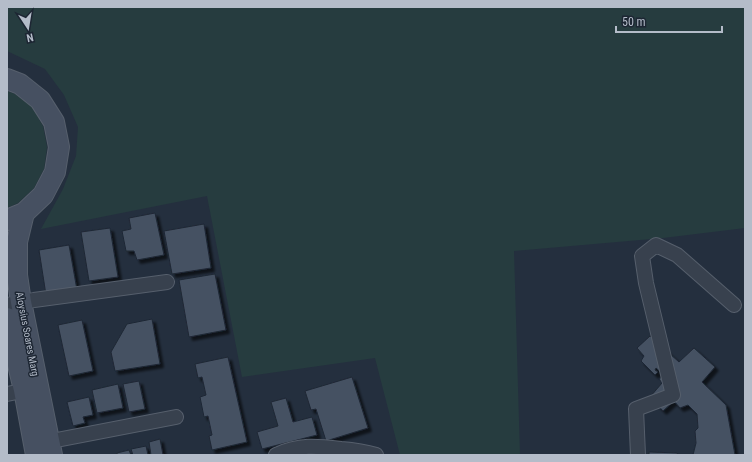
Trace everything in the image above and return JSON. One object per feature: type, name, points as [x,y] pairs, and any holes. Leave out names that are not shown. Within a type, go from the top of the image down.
[{"type":"main road","points":[[7,79],[20,84],[40,100],[54,122],[59,147],[55,172],[43,195],[16,217]]},
{"type":"main road","name":"Aloysius Soares Marg","points":[[16,217],[12,242],[17,275],[14,304],[23,391]]},
{"type":"main road","name":"Aloysius Soares Marg","points":[[7,318],[23,391],[43,449]]},
{"type":"street","points":[[638,455],[636,409],[673,395],[646,283],[642,256],[656,244],[677,255],[734,305]]},
{"type":"street","points":[[14,304],[167,282]]},
{"type":"street","points":[[43,449],[176,417]]},
{"type":"street","points":[[276,455],[293,448],[304,446],[364,451],[376,455]]},
{"type":"green space","points":[[7,7],[745,7],[745,228],[663,238],[514,251],[520,455],[400,455],[375,358],[242,377],[207,196],[41,229],[63,189],[76,156],[78,127],[64,95],[45,69],[7,51]]},
{"type":"green space","points":[[7,91],[15,94],[32,107],[43,126],[47,147],[44,169],[34,188],[18,203],[7,208]]},
{"type":"building","points":[[155,213],[164,255],[137,260],[134,251],[126,251],[122,231],[131,229],[129,218]]},
{"type":"building","points":[[204,224],[211,268],[172,274],[164,231]]},
{"type":"building","points":[[110,228],[118,277],[89,281],[81,232]]},
{"type":"building","points":[[69,245],[77,290],[46,295],[39,250]]},
{"type":"building","points":[[215,274],[226,330],[189,337],[179,280]]},
{"type":"building","points":[[152,319],[160,364],[115,371],[111,352],[127,324]]},
{"type":"building","points":[[82,320],[93,371],[69,376],[58,325]]},
{"type":"building","points":[[650,336],[679,362],[694,348],[715,367],[702,382],[726,405],[735,455],[693,455],[696,443],[695,431],[698,428],[697,414],[688,405],[680,408],[674,401],[663,411],[650,397],[662,383],[659,379],[664,375],[656,368],[655,370],[658,372],[655,375],[641,361],[644,356],[637,348]]},
{"type":"building","points":[[228,357],[247,442],[212,450],[209,436],[212,435],[208,416],[204,417],[200,397],[206,395],[202,377],[198,378],[195,364]]},
{"type":"building","points":[[352,377],[368,428],[326,441],[316,409],[311,410],[305,391]]},
{"type":"building","points":[[139,381],[145,409],[129,412],[123,384]]},
{"type":"building","points":[[118,384],[123,408],[97,413],[92,390]]},
{"type":"building","points":[[89,397],[93,415],[83,417],[85,423],[73,426],[67,402]]},
{"type":"building","points":[[286,398],[293,422],[312,417],[317,435],[262,449],[257,432],[278,426],[271,402]]},
{"type":"building","points":[[160,439],[163,455],[151,455],[149,442]]},
{"type":"building","points":[[146,446],[148,455],[133,455],[131,449]]},
{"type":"building","points":[[129,450],[131,455],[117,455],[117,453]]},
{"type":"building","points":[[649,452],[677,453],[678,455],[649,455]]}]
